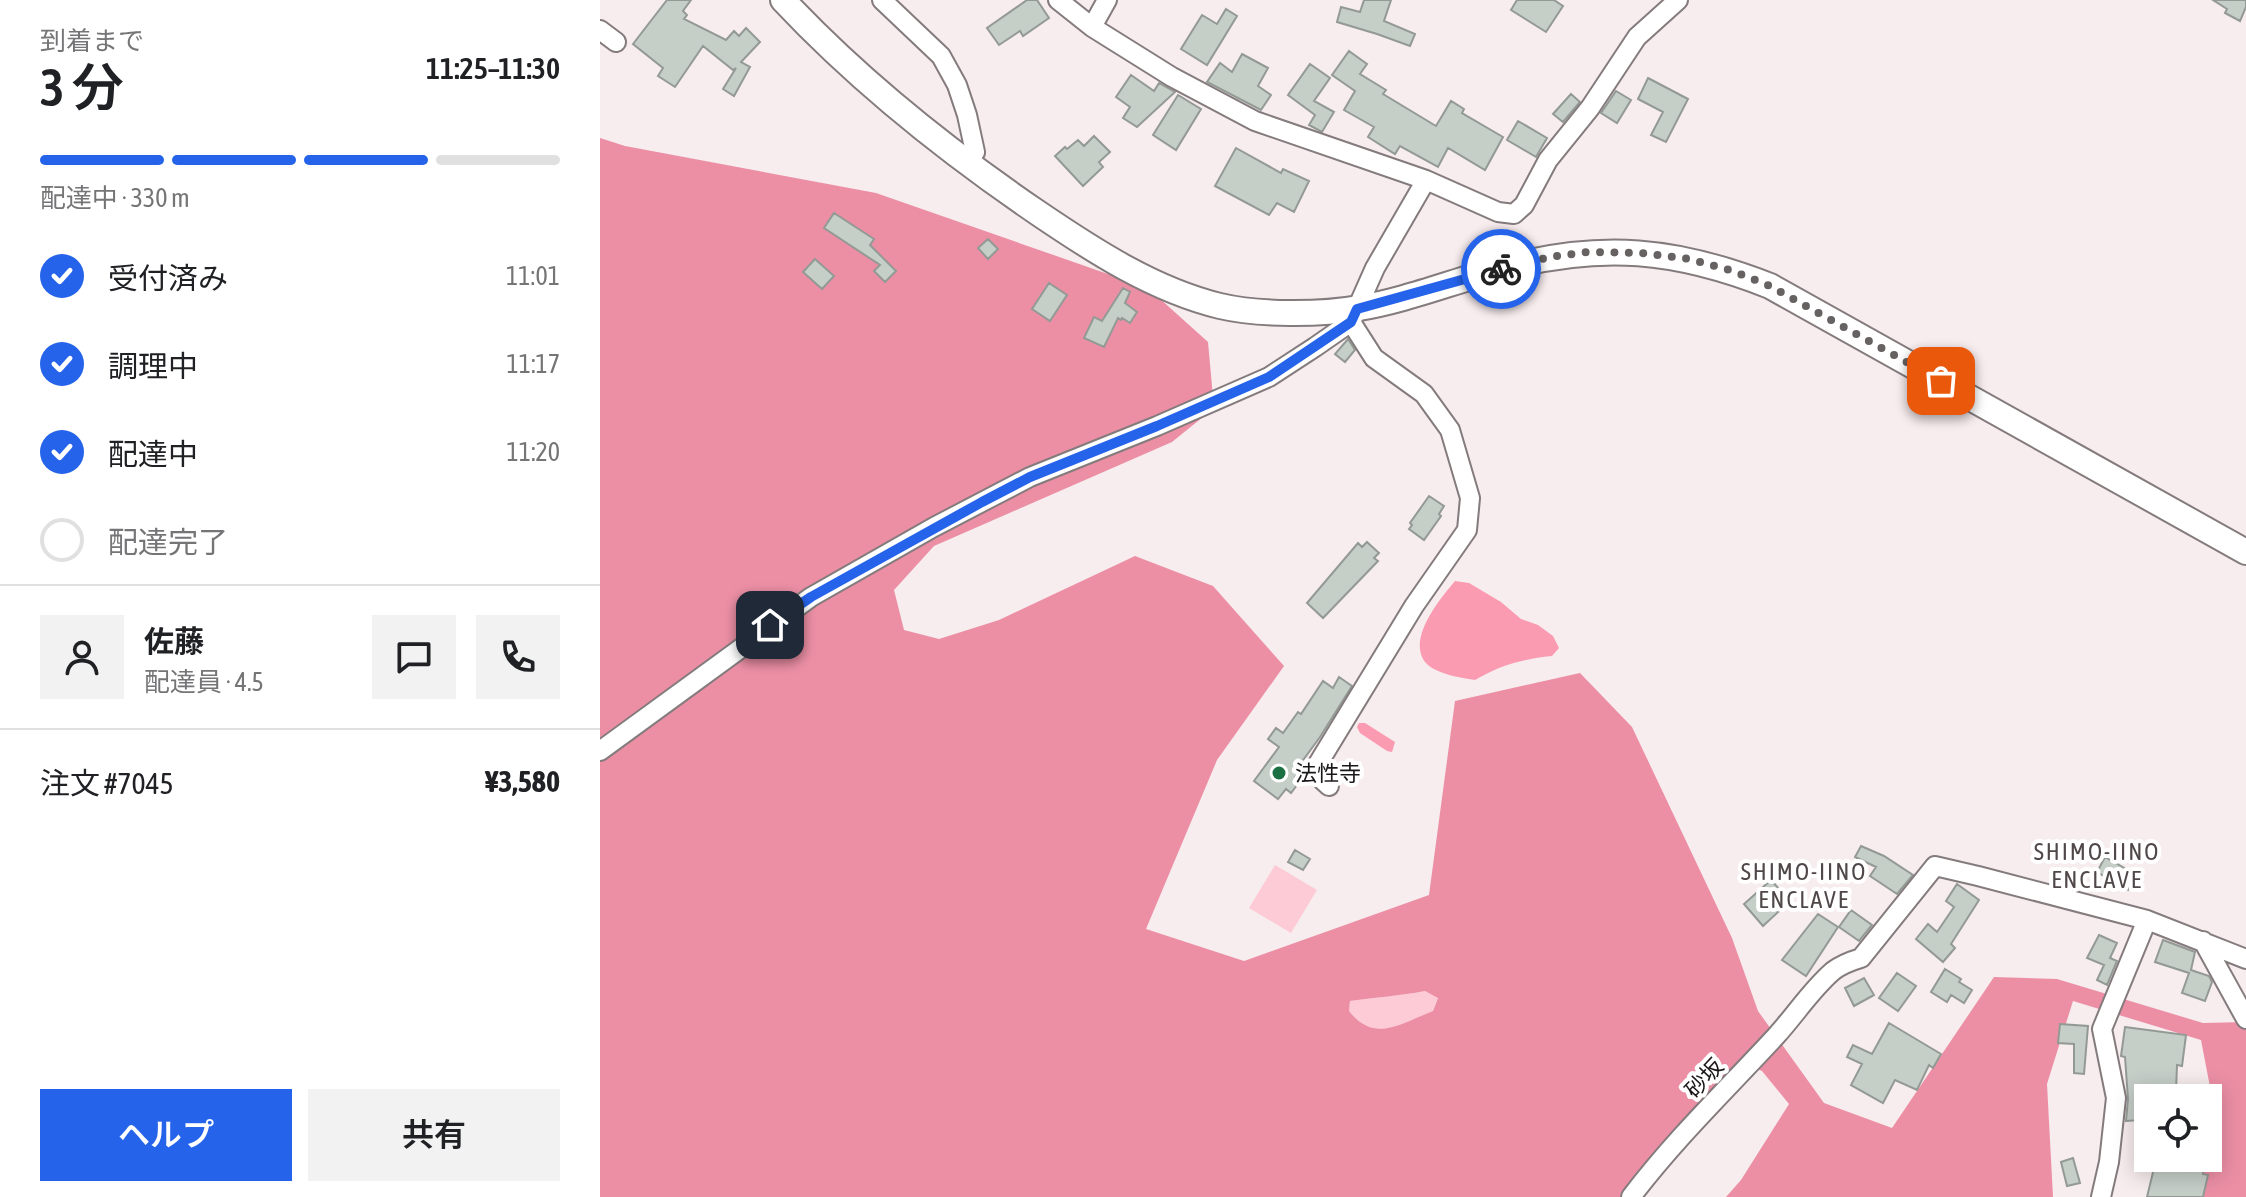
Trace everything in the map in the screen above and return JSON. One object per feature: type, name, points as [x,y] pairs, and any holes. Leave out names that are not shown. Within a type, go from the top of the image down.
[{"type":"street","points":[[783,0],[904,114],[964,161],[1073,237],[1142,276],[1175,292],[1221,306],[1354,316]]},
{"type":"street","points":[[882,0],[941,56],[957,85],[975,152],[964,161]]},
{"type":"street","points":[[1058,0],[1092,27],[1172,77],[1255,121],[1426,180],[1498,212],[1514,214],[1524,205],[1548,160],[1590,108],[1637,37],[1678,0]]},
{"type":"street","points":[[1092,27],[1107,0]]},
{"type":"street","points":[[600,30],[616,42]]},
{"type":"street","points":[[1329,786],[1318,776],[1316,767],[1414,606],[1467,530],[1470,498],[1450,430],[1424,394],[1374,358],[1354,316],[1375,268],[1426,180]]},
{"type":"street","points":[[600,751],[811,597],[1030,477],[1269,377],[1354,316],[1504,268],[1588,252],[1642,253],[1689,259],[1770,286],[2246,552]]},
{"type":"street","name":"砂坂","points":[[1631,1197],[1658,1161],[1779,1033],[1811,992],[1835,969],[1861,958],[1935,866],[2147,920]]},
{"type":"street","points":[[2101,1197],[2109,1162],[2116,1098],[2102,1029],[2147,920],[2246,959]]},
{"type":"street","points":[[2203,941],[2246,1019]]},
{"type":"shaded area","points":[[600,138],[625,146],[876,193],[1148,288],[1208,342],[1214,408],[1172,442],[934,546],[894,590],[904,630],[939,639],[999,620],[1135,556],[1213,586],[1284,666],[1217,760],[1146,929],[1244,961],[1429,895],[1455,701],[1580,673],[1632,727],[1732,938],[1758,1011],[1824,1103],[1892,1128],[1994,977],[2057,979],[2203,1023],[2246,1022],[2246,1197],[2199,1197],[2203,1172],[2222,1172],[2222,1084],[2209,1084],[2201,1040],[2073,1001],[2047,1084],[2053,1197],[1726,1197],[1741,1180],[1789,1104],[1762,1071],[1741,1062],[1630,1186],[1644,1197],[600,1197]],"holes":[[[1425,991],[1438,998],[1433,1011],[1399,1025],[1379,1029],[1369,1027],[1349,1011],[1350,1001]]]},
{"type":"shaded area","points":[[1455,581],[1469,583],[1501,602],[1521,619],[1538,625],[1553,636],[1559,648],[1552,656],[1512,664],[1475,680],[1432,668],[1423,659],[1420,639],[1428,618]]},
{"type":"shaded area","points":[[1359,723],[1365,723],[1395,742],[1392,752],[1360,733]]},
{"type":"shaded area","points":[[1275,865],[1317,890],[1291,933],[1249,908]]},
{"type":"shaded area","points":[[1425,991],[1438,997],[1433,1011],[1389,1028],[1369,1027],[1349,1011],[1350,1001]]},
{"type":"building","points":[[667,0],[691,0],[683,11],[687,15],[684,19],[726,40],[734,31],[739,36],[746,28],[760,42],[741,62],[750,67],[734,96],[723,89],[736,68],[733,70],[703,46],[675,87],[658,76],[663,68],[633,44]]},
{"type":"building","points":[[1027,0],[1037,0],[1049,18],[1023,36],[1020,31],[999,45],[987,28]]},
{"type":"building","points":[[1364,0],[1391,0],[1384,21],[1415,34],[1410,46],[1337,22],[1341,7],[1360,12]]},
{"type":"building","points":[[1517,0],[1554,0],[1563,6],[1546,32],[1511,10]]},
{"type":"building","points":[[2213,0],[2246,0],[2240,21],[2225,13],[2227,9]]},
{"type":"building","points":[[1226,9],[1237,16],[1207,65],[1181,49],[1202,15],[1217,24]]},
{"type":"building","points":[[1349,51],[1367,64],[1360,74],[1386,90],[1383,94],[1436,126],[1451,101],[1464,109],[1462,113],[1503,137],[1485,170],[1448,148],[1438,167],[1400,146],[1395,154],[1368,137],[1374,127],[1344,110],[1355,91],[1332,75]]},
{"type":"building","points":[[1242,54],[1268,68],[1258,86],[1271,95],[1261,110],[1207,82],[1220,63],[1232,72]]},
{"type":"building","points":[[1310,64],[1330,78],[1314,101],[1334,112],[1322,132],[1309,125],[1315,115],[1288,95]]},
{"type":"building","points":[[1131,75],[1154,91],[1159,83],[1175,92],[1137,127],[1123,118],[1130,107],[1116,97]]},
{"type":"building","points":[[1648,78],[1688,99],[1666,142],[1651,135],[1663,112],[1638,99]]},
{"type":"building","points":[[1616,91],[1631,100],[1617,123],[1601,113]]},
{"type":"building","points":[[1571,94],[1580,102],[1563,122],[1553,114]]},
{"type":"building","points":[[1178,95],[1201,109],[1176,150],[1153,135]]},
{"type":"building","points":[[1518,121],[1547,138],[1536,157],[1507,140]]},
{"type":"building","points":[[1094,136],[1110,152],[1099,162],[1103,167],[1083,186],[1055,156],[1078,140],[1084,146]]},
{"type":"building","points":[[1236,148],[1281,173],[1283,169],[1309,181],[1294,212],[1277,203],[1269,215],[1215,186]]},
{"type":"building","points":[[834,213],[874,239],[870,245],[896,271],[885,282],[874,271],[880,265],[824,228]]},
{"type":"building","points":[[988,239],[998,249],[988,259],[978,248]]},
{"type":"building","points":[[815,259],[834,276],[822,289],[803,272]]},
{"type":"building","points":[[1049,283],[1067,295],[1050,321],[1032,309]]},
{"type":"building","points":[[1123,288],[1130,292],[1125,303],[1137,312],[1130,323],[1118,318],[1104,347],[1084,338],[1094,317],[1102,321]]},
{"type":"building","points":[[1348,339],[1355,350],[1345,362],[1335,354]]},
{"type":"building","points":[[1429,496],[1444,506],[1439,514],[1441,516],[1424,540],[1409,529]]},
{"type":"building","points":[[1367,542],[1379,553],[1374,558],[1378,561],[1323,618],[1307,603],[1358,543],[1362,547]]},
{"type":"building","points":[[1339,677],[1352,686],[1298,767],[1301,769],[1295,777],[1300,781],[1291,793],[1286,789],[1278,799],[1254,781],[1279,747],[1268,739],[1276,728],[1283,733],[1298,712],[1301,714],[1323,681],[1333,688]]},
{"type":"building","points":[[1861,846],[1884,856],[1913,875],[1897,894],[1870,876],[1876,867],[1855,857]]},
{"type":"building","points":[[1295,850],[1310,859],[1303,870],[1288,862]]},
{"type":"building","points":[[2105,857],[2137,875],[2128,890],[2097,872]]},
{"type":"building","points":[[1771,880],[1790,901],[1763,926],[1744,904]]},
{"type":"building","points":[[1957,884],[1979,900],[1951,944],[1955,948],[1943,962],[1916,939],[1928,924],[1937,932],[1954,907],[1946,901]]},
{"type":"building","points":[[1851,910],[1872,925],[1859,941],[1839,927]]},
{"type":"building","points":[[1818,914],[1838,927],[1806,976],[1782,960]]},
{"type":"building","points":[[2099,935],[2117,943],[2110,958],[2117,961],[2107,985],[2097,980],[2104,965],[2087,958]]},
{"type":"building","points":[[2163,940],[2195,952],[2191,970],[2209,976],[2212,982],[2205,1001],[2182,993],[2189,973],[2155,962]]},
{"type":"building","points":[[1945,969],[1972,990],[1964,1003],[1951,995],[1947,1002],[1931,992]]},
{"type":"building","points":[[1897,973],[1916,986],[1898,1011],[1879,998]]},
{"type":"building","points":[[1864,978],[1874,995],[1854,1006],[1845,988]]},
{"type":"building","points":[[1889,1023],[1941,1054],[1933,1068],[1929,1065],[1917,1090],[1895,1080],[1883,1103],[1851,1085],[1862,1064],[1847,1057],[1853,1045],[1872,1054]]},
{"type":"building","points":[[2060,1024],[2088,1026],[2084,1074],[2074,1073],[2074,1044],[2058,1043]]},
{"type":"building","points":[[2125,1027],[2186,1035],[2182,1066],[2177,1065],[2176,1084],[2134,1084],[2134,1120],[2126,1121],[2125,1057],[2121,1056]]},
{"type":"building","points":[[2073,1158],[2080,1183],[2067,1186],[2061,1162]]},
{"type":"building","points":[[2153,1172],[2203,1172],[2208,1175],[2203,1197],[2147,1197]]},
{"type":"way so far","points":[[1501,269],[1588,252],[1642,253],[1689,259],[1733,271],[1770,286],[1941,381]]},
{"type":"place","name":"法性寺","points":[[1279,773]]},
{"type":"district","name":"SHIMO-IINO ENCLAVE","points":[[2097,866]]},
{"type":"district","name":"SHIMO-IINO ENCLAVE","points":[[1804,886]]},
{"type":"route","points":[[770,625],[811,597],[1030,477],[1269,377],[1351,322],[1357,309],[1501,269]]}]
